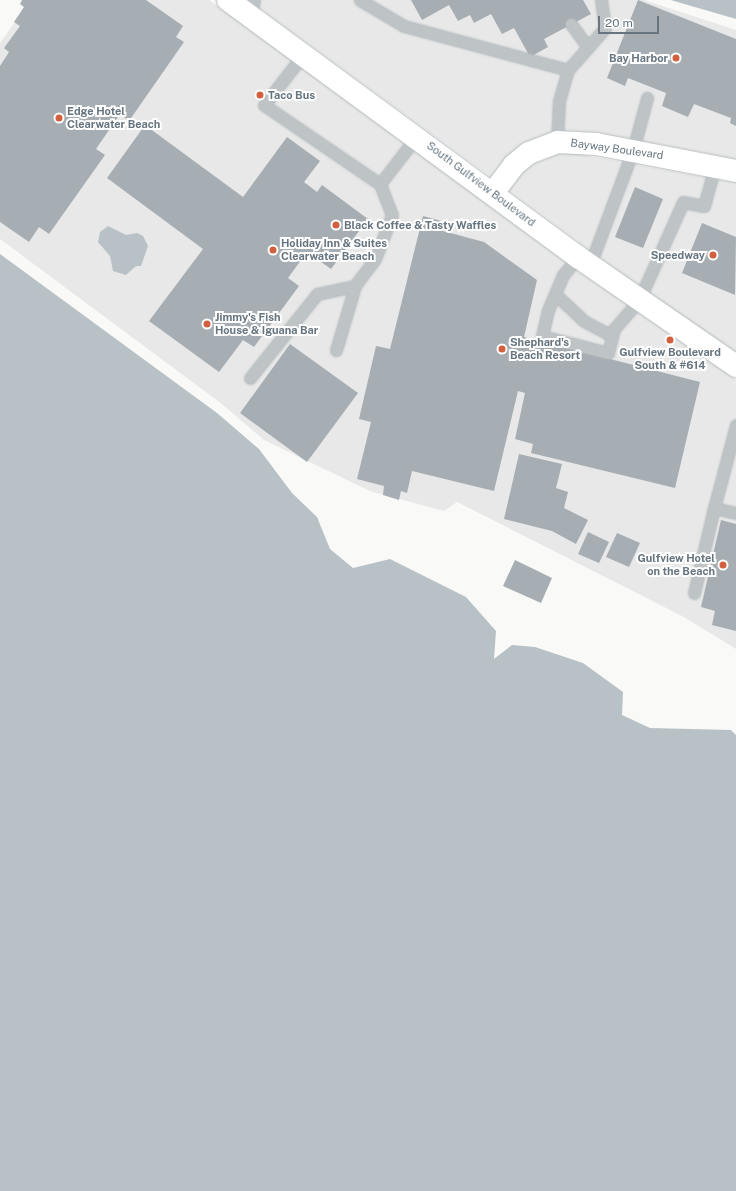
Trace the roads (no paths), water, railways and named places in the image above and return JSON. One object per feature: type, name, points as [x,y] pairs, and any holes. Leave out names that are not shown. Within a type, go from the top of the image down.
[{"type":"main road","name":"South Gulfview Boulevard","points":[[228,0],[253,8],[303,55],[417,136],[584,261],[736,366]]},
{"type":"main road","name":"Bayway Boulevard","points":[[493,193],[514,165],[529,153],[557,142],[573,141],[633,150],[726,169]]},
{"type":"lane","points":[[360,0],[404,26],[568,70]]},
{"type":"lane","points":[[557,142],[559,101],[568,70],[605,28],[601,0]]},
{"type":"lane","points":[[572,24],[588,47]]},
{"type":"lane","points":[[303,55],[264,105],[380,184],[392,215],[375,259],[355,286],[336,350]]},
{"type":"lane","points":[[647,98],[633,150],[584,261],[563,275],[555,294],[542,336],[608,353],[612,336],[622,316],[639,300],[683,202],[704,206],[726,169]]},
{"type":"lane","points":[[380,184],[417,136]]},
{"type":"lane","points":[[250,378],[316,294],[355,286]]},
{"type":"lane","points":[[555,294],[584,321],[612,336]]},
{"type":"lane","points":[[694,593],[714,508],[736,425]]},
{"type":"lane","points":[[714,508],[736,513]]},
{"type":"place","name":"Bay Harbor","points":[[676,58]]},
{"type":"place","name":"Taco Bus","points":[[260,95]]},
{"type":"place","name":"Edge Hotel Clearwater Beach","points":[[59,118]]},
{"type":"place","name":"Black Coffee & Tasty Waffles","points":[[336,225]]},
{"type":"place","name":"Holiday Inn & Suites Clearwater Beach","points":[[273,250]]},
{"type":"place","name":"Speedway","points":[[713,255]]},
{"type":"place","name":"Jimmy's Fish House & Iguana Bar","points":[[207,324]]},
{"type":"place","name":"Gulfview Boulevard South & #614","points":[[670,340]]},
{"type":"place","name":"Shephard's Beach Resort","points":[[502,349]]},
{"type":"place","name":"Gulfview Hotel on the Beach","points":[[723,565]]}]
